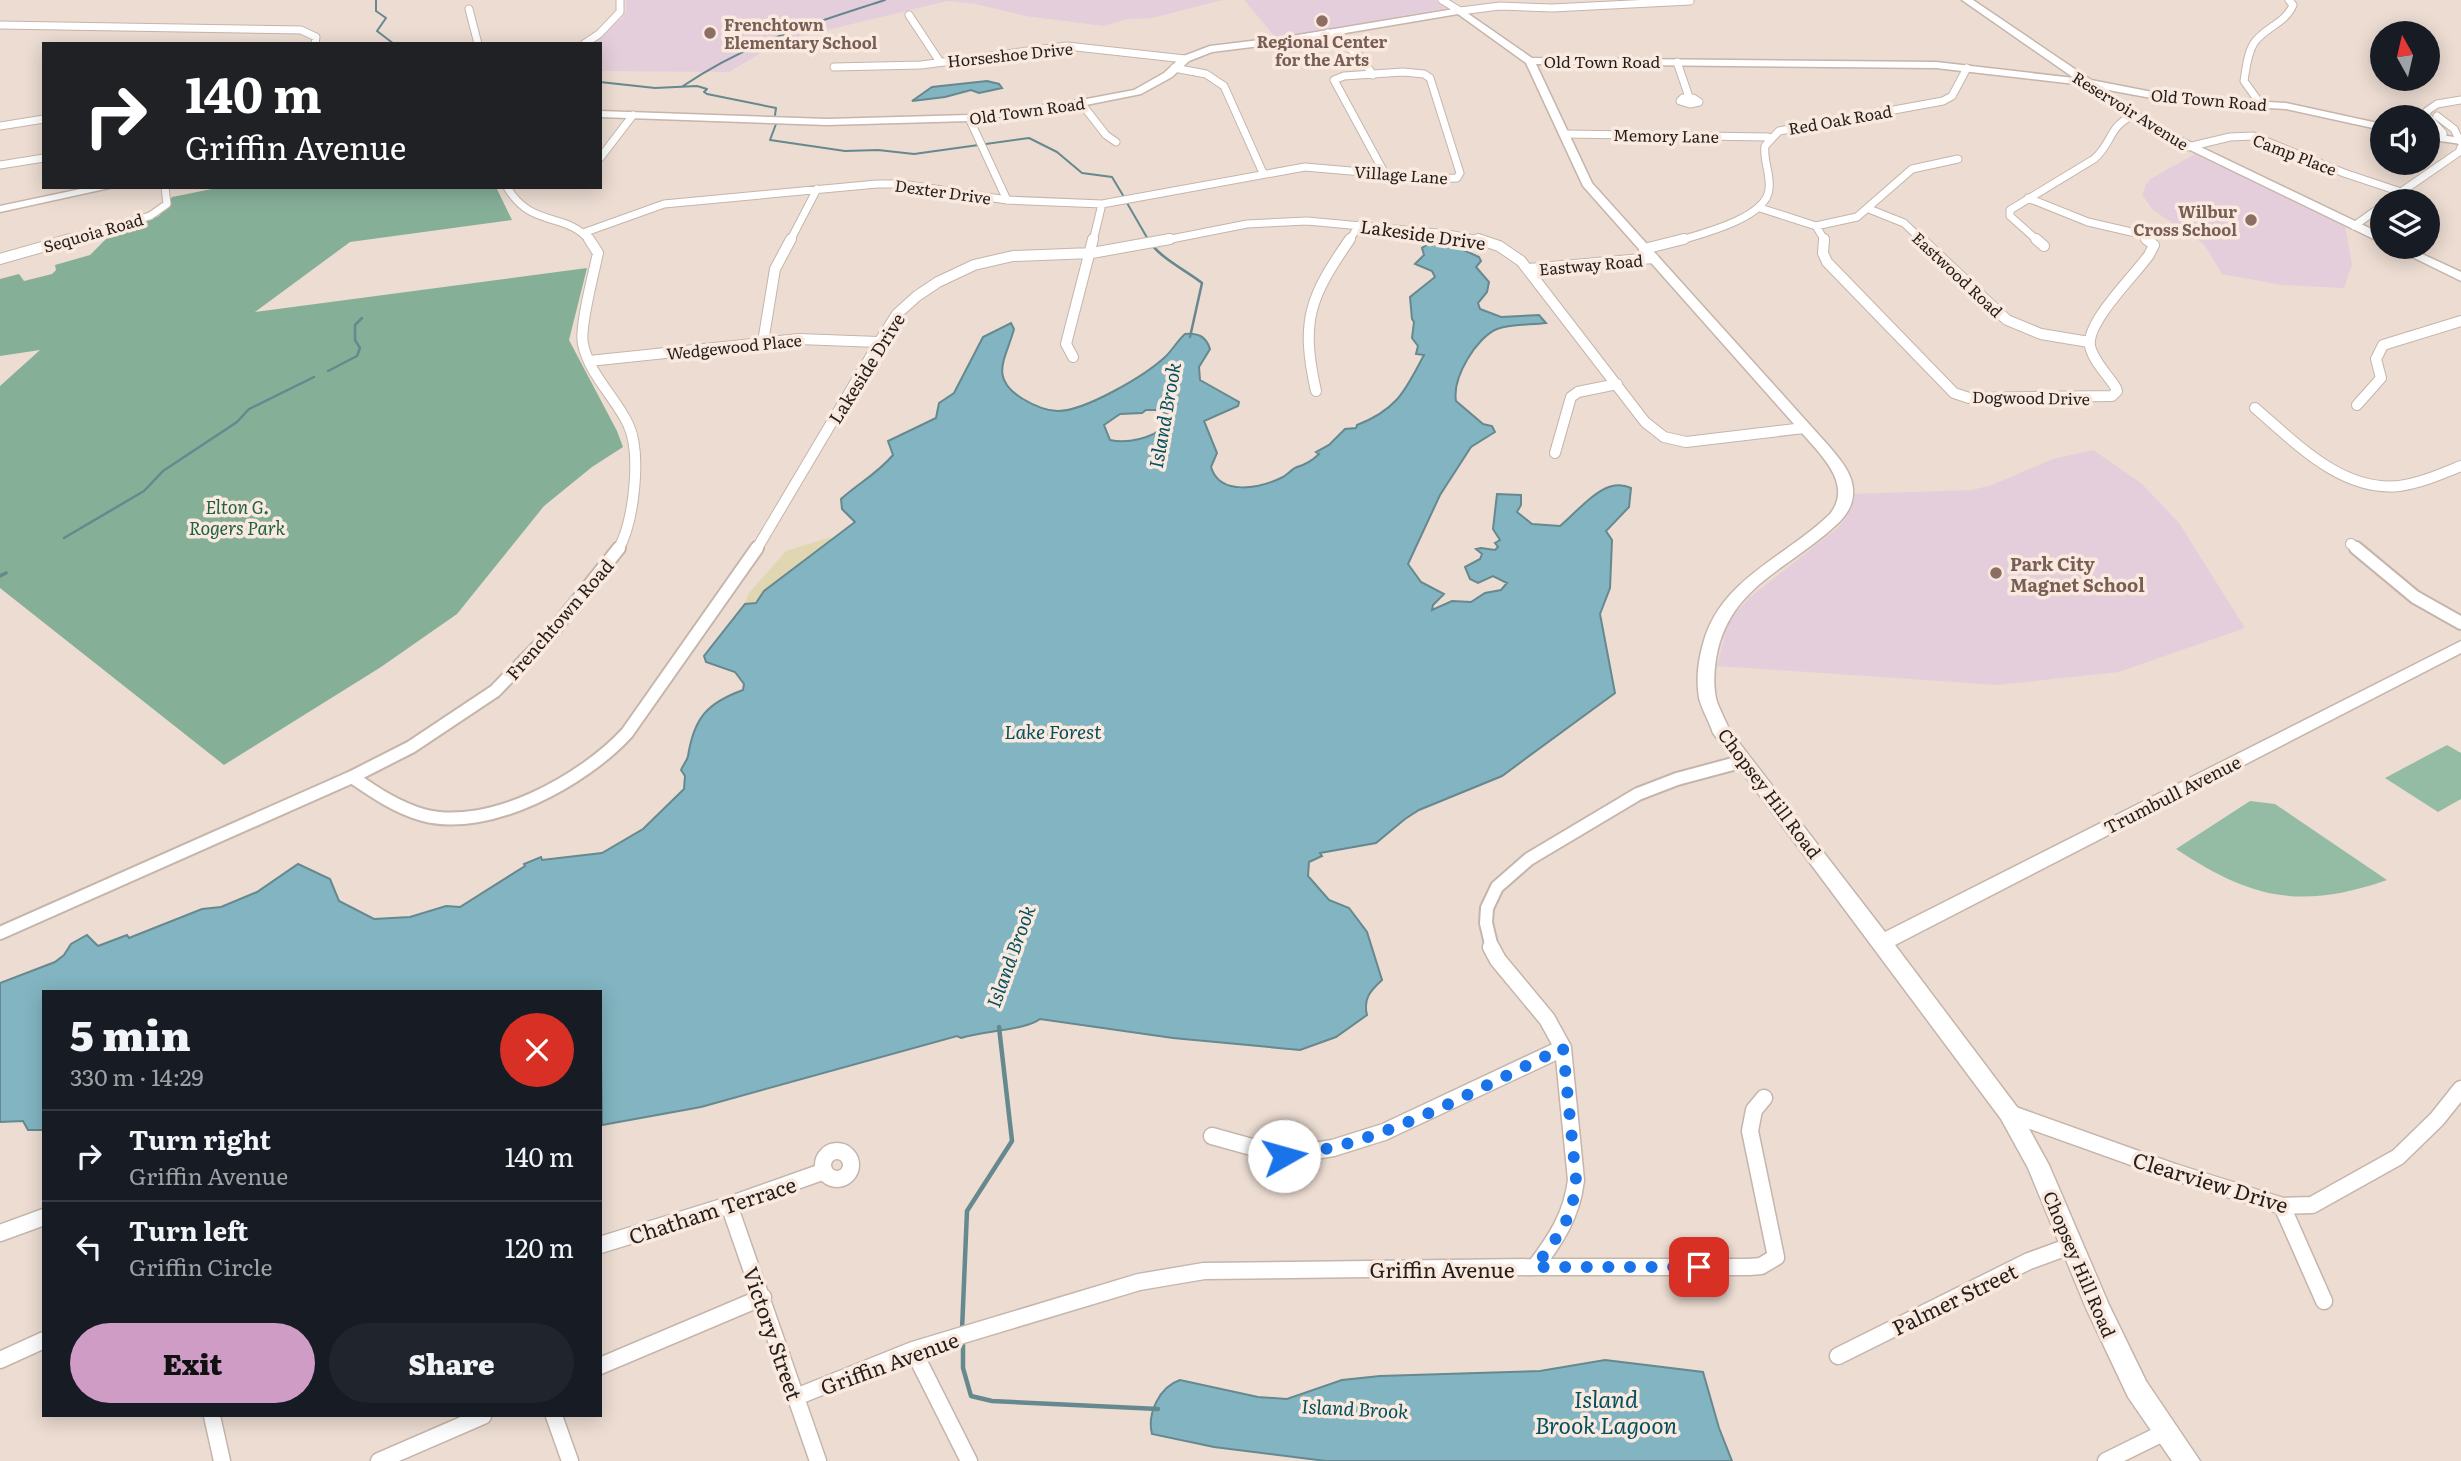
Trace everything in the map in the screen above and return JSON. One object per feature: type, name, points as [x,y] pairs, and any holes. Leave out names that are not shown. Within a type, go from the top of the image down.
[{"type":"main road","name":"Reservoir Avenue","points":[[1967,0],[2084,82],[2188,147],[2370,233]]},
{"type":"main road","name":"Old Town Road","points":[[602,114],[839,122],[969,118],[1082,103],[1137,92],[1168,75],[1185,59],[1210,49],[1460,11],[1530,61],[1901,64],[1967,68],[2084,82],[2178,100],[2286,106],[2370,124]]},
{"type":"main road","name":"Chopsey Hill Road","points":[[1530,61],[1587,184],[1838,465],[1843,478],[1846,494],[1838,516],[1728,606],[1718,625],[1707,672],[1709,700],[1722,733],[2009,1113],[2038,1165],[2120,1356],[2165,1432],[2187,1461]]},
{"type":"main road","points":[[2440,138],[2461,143]]},
{"type":"main road","points":[[0,209],[98,189]]},
{"type":"main road","points":[[2423,259],[2461,277]]},
{"type":"main road","name":"Trumbull Avenue","points":[[1882,942],[2461,646]]},
{"type":"street","points":[[587,42],[599,34],[620,12],[620,0]]},
{"type":"street","points":[[1442,0],[1460,11],[1500,6],[1552,8],[1690,1]]},
{"type":"street","points":[[2256,99],[2244,81],[2251,50],[2254,41],[2291,13],[2293,5],[2289,0]]},
{"type":"street","points":[[469,9],[477,42]]},
{"type":"street","points":[[909,15],[940,62]]},
{"type":"street","points":[[0,25],[301,30],[316,37],[315,42]]},
{"type":"street","points":[[1328,33],[1360,56],[1373,75]]},
{"type":"street","name":"Horseshoe Drive","points":[[834,67],[866,68],[940,62],[1067,46],[1185,59]]},
{"type":"street","points":[[1677,62],[1689,97]]},
{"type":"street","points":[[1174,68],[1206,74],[1224,86],[1264,173]]},
{"type":"street","name":"Red Oak Road","points":[[1760,208],[1769,190],[1764,152],[1768,137],[1795,126],[1943,101],[1952,96],[1967,68]]},
{"type":"street","name":"Village Lane","points":[[1264,173],[1314,167],[1446,180],[1457,178],[1460,173],[1429,75],[1414,72],[1373,75]]},
{"type":"street","points":[[1373,75],[1344,76],[1334,80],[1385,174]]},
{"type":"street","points":[[2443,138],[2444,132],[2426,115],[2427,111],[2437,104],[2458,100]]},
{"type":"street","points":[[2405,189],[2459,152],[2461,143],[2454,129],[2433,112],[2438,107],[2458,100]]},
{"type":"street","points":[[1082,103],[1106,135],[1116,142]]},
{"type":"street","points":[[602,155],[633,114]]},
{"type":"street","points":[[2045,246],[2010,216],[2012,207],[2098,156],[2119,121],[2134,115]]},
{"type":"street","points":[[969,118],[1007,200]]},
{"type":"street","points":[[0,126],[42,119]]},
{"type":"street","name":"Memory Lane","points":[[1564,134],[1768,137]]},
{"type":"street","name":"Camp Place","points":[[2188,147],[2230,136],[2259,137],[2344,173],[2392,189]]},
{"type":"street","points":[[0,165],[42,158]]},
{"type":"street","points":[[1648,254],[1760,208],[1816,226],[1855,219],[1910,170],[1958,159]]},
{"type":"street","name":"Dexter Drive","points":[[583,233],[664,204],[817,190],[902,184],[1007,200],[1102,204],[1264,173]]},
{"type":"street","name":"Sequoia Road","points":[[0,259],[150,216],[167,204],[165,189]]},
{"type":"street","points":[[508,189],[514,201],[524,210],[583,233]]},
{"type":"street","points":[[762,342],[775,269],[817,190]]},
{"type":"street","points":[[2028,198],[2088,222],[2140,234],[2154,245],[2101,317],[2089,342]]},
{"type":"street","points":[[1073,357],[1066,344],[1102,204]]},
{"type":"street","name":"Eastwood Road","points":[[1869,209],[1904,223],[2007,320],[2041,334],[2089,342]]},
{"type":"street","points":[[2354,226],[2370,215]]},
{"type":"street","name":"Lakeside Drive","points":[[352,777],[388,800],[418,814],[457,818],[486,813],[529,798],[569,779],[607,753],[643,711],[745,568],[897,314],[916,295],[964,269],[1015,255],[1089,254],[1272,222],[1305,221],[1461,236],[1487,241],[1515,254],[1529,269],[1651,428],[1676,441],[1700,441],[1804,428]]},
{"type":"street","points":[[1316,391],[1308,316],[1315,296],[1359,225]]},
{"type":"street","name":"Dogwood Drive","points":[[1816,226],[1825,241],[1823,253],[1827,261],[1950,390],[1960,396],[2112,396],[2117,391],[2116,388],[2089,342]]},
{"type":"street","name":"Frenchtown Road","points":[[0,933],[352,777],[411,747],[495,691],[553,631],[618,550],[627,534],[634,492],[633,439],[628,424],[589,361],[582,334],[598,253],[583,233]]},
{"type":"street","name":"Eastway Road","points":[[1529,269],[1648,254]]},
{"type":"street","points":[[2357,405],[2381,378],[2376,359],[2383,345],[2461,321]]},
{"type":"street","points":[[2448,325],[2461,332]]},
{"type":"street","name":"Wedgewood Place","points":[[589,361],[762,342],[831,339],[878,342]]},
{"type":"street","points":[[1555,453],[1571,397],[1578,392],[1617,384]]},
{"type":"street","points":[[2255,408],[2328,469],[2366,483],[2397,487],[2424,483],[2461,466]]},
{"type":"street","points":[[2351,544],[2415,597],[2461,623]]},
{"type":"street","name":"Griffin Avenue","points":[[796,1397],[912,1350],[1139,1282],[1204,1271],[1535,1267],[1564,1228],[1575,1198],[1576,1180],[1563,1048],[1547,1019],[1506,972],[1491,946],[1486,923],[1487,908],[1497,887],[1509,874],[1529,859],[1638,794],[1677,779],[1744,761]]},
{"type":"street","points":[[1212,1136],[1284,1156],[1333,1149],[1384,1132],[1563,1048]]},
{"type":"street","name":"Clearview Drive","points":[[2009,1113],[2174,1172],[2282,1206],[2312,1205],[2398,1157],[2437,1119],[2461,1089]]},
{"type":"street","points":[[1535,1267],[1749,1267],[1761,1266],[1776,1257],[1750,1131],[1754,1110],[1764,1098]]},
{"type":"street","name":"Chatham Terrace","points":[[602,1244],[729,1205],[822,1172]]},
{"type":"street","name":"Victory Street","points":[[729,1205],[818,1461]]},
{"type":"street","points":[[2282,1206],[2324,1301]]},
{"type":"street","points":[[0,1233],[42,1218]]},
{"type":"street","name":"Palmer Street","points":[[1838,1356],[2029,1261],[2073,1245]]},
{"type":"street","points":[[602,1365],[763,1297]]},
{"type":"street","points":[[0,1360],[42,1340]]},
{"type":"street","points":[[912,1350],[969,1461]]},
{"type":"street","points":[[212,1417],[222,1461]]},
{"type":"street","points":[[380,1461],[481,1417]]},
{"type":"street","points":[[554,1417],[570,1461]]},
{"type":"street","points":[[2106,1461],[2165,1432]]},
{"type":"shaded area","name":"Frenchtown Elementary School","points":[[626,0],[1223,0],[1152,18],[1127,19],[1104,26],[1025,16],[976,4],[948,1],[781,41],[729,72],[602,71],[602,42],[593,42],[626,12]]},
{"type":"shaded area","name":"Regional Center for the Arts","points":[[1244,0],[1435,0],[1447,8],[1276,38]]},
{"type":"shaded area","name":"Wilbur Cross School","points":[[2195,154],[2345,225],[2352,265],[2344,288],[2282,285],[2222,274],[2204,244],[2153,210],[2142,195],[2146,184],[2152,178]]},
{"type":"shaded area","name":"Park City Magnet School","points":[[2093,450],[2141,483],[2179,523],[2245,628],[2119,672],[1998,685],[1717,666],[1732,617],[1750,597],[1838,528],[1849,512],[1853,494],[1972,490],[1992,485],[2053,459]]},
{"type":"green space","name":"Elton G. Rogers Park","points":[[212,189],[497,189],[512,220],[350,242],[255,312],[587,268],[569,340],[623,447],[592,467],[544,506],[457,614],[381,667],[224,765],[0,588],[0,386],[40,350],[0,356],[0,279],[19,274],[24,281],[52,274],[56,270],[55,265],[90,255],[114,231],[159,216],[172,197]]},
{"type":"green space","points":[[2447,745],[2461,753],[2461,799],[2438,812],[2385,778]]},
{"type":"green space","points":[[2250,801],[2275,804],[2387,880],[2328,895],[2302,897],[2277,894],[2253,889],[2229,879],[2176,849]]},
{"type":"sand","points":[[834,538],[764,591],[756,603],[745,604],[748,594],[786,551]]},
{"type":"water","points":[[987,81],[999,84],[1002,88],[979,93],[971,90],[945,97],[912,101],[932,87]]},
{"type":"water","name":"Lake Forest","points":[[1437,238],[1479,257],[1481,261],[1476,267],[1489,282],[1487,292],[1478,303],[1480,309],[1501,317],[1539,315],[1546,323],[1497,329],[1482,340],[1468,359],[1458,381],[1456,401],[1483,424],[1492,426],[1495,432],[1471,447],[1440,495],[1408,564],[1421,582],[1444,594],[1433,605],[1432,610],[1452,601],[1471,602],[1485,593],[1501,590],[1507,583],[1493,576],[1478,583],[1470,579],[1465,567],[1480,559],[1482,554],[1476,549],[1495,550],[1498,547],[1495,543],[1500,540],[1493,529],[1497,494],[1521,495],[1521,505],[1517,512],[1532,524],[1560,526],[1602,490],[1621,485],[1631,488],[1629,507],[1606,531],[1612,540],[1610,588],[1600,614],[1615,693],[1502,776],[1419,810],[1376,843],[1320,853],[1322,856],[1309,862],[1308,876],[1329,900],[1349,908],[1367,932],[1382,980],[1368,996],[1367,1015],[1336,1037],[1300,1050],[1173,1038],[1040,1019],[1015,1028],[961,1038],[957,1036],[701,1107],[602,1125],[602,990],[42,990],[42,1130],[28,1130],[23,1121],[0,1122],[0,983],[55,962],[71,944],[87,935],[98,946],[127,935],[129,938],[202,909],[221,907],[257,892],[298,864],[330,879],[339,901],[374,919],[410,917],[446,906],[460,907],[525,866],[524,864],[541,857],[542,860],[602,853],[643,829],[684,789],[685,776],[681,770],[694,731],[704,714],[720,700],[743,690],[744,684],[735,672],[706,662],[704,656],[745,604],[756,603],[764,591],[855,522],[842,509],[841,499],[893,455],[888,441],[936,418],[939,403],[954,393],[983,337],[1011,323],[1014,329],[1002,367],[1006,383],[1012,391],[1027,401],[1058,411],[1083,405],[1129,383],[1164,358],[1185,334],[1201,336],[1210,349],[1199,367],[1200,380],[1239,402],[1238,406],[1204,421],[1217,453],[1211,467],[1223,483],[1253,487],[1283,477],[1305,464],[1345,429],[1356,428],[1383,412],[1400,396],[1424,355],[1416,354],[1418,346],[1412,338],[1414,322],[1410,297],[1435,277],[1432,271],[1415,264],[1424,255],[1422,248]],"holes":[[[1146,410],[1160,410],[1171,417],[1166,420],[1165,426],[1154,434],[1124,441],[1110,440],[1104,425],[1120,414],[1142,413]]]},
{"type":"water","name":"Island Brook Lagoon","points":[[1605,1360],[1703,1372],[1719,1428],[1732,1461],[1326,1461],[1214,1447],[1152,1434],[1151,1418],[1156,1402],[1166,1389],[1180,1380],[1258,1397],[1287,1399],[1342,1380],[1380,1376],[1540,1371]]},
{"type":"waterway","name":"Island Brook","points":[[376,0],[376,11],[386,18],[377,31],[391,42]]},
{"type":"waterway","points":[[683,86],[756,46],[885,0]]},
{"type":"waterway","name":"Island Brook","points":[[602,82],[655,88],[697,86],[707,89],[704,92],[707,94],[776,108],[775,115]]},
{"type":"waterway","name":"Island Brook","points":[[776,124],[770,140],[845,151],[878,150],[914,154],[1029,138],[1057,152],[1082,173],[1112,177],[1124,197]]},
{"type":"waterway","name":"Island Brook","points":[[1127,203],[1149,241]]},
{"type":"waterway","name":"Island Brook","points":[[1148,239],[1165,258],[1202,283],[1190,337]]},
{"type":"waterway","points":[[328,371],[357,356],[360,348],[355,340],[355,325],[362,318]]},
{"type":"waterway","points":[[64,538],[144,491],[163,471],[237,422],[249,409],[314,377]]},
{"type":"waterway","points":[[0,576],[6,573]]},
{"type":"waterway","name":"Island Brook","points":[[962,1330],[967,1211],[1012,1141],[999,1027]]},
{"type":"waterway","name":"Island Brook","points":[[963,1341],[963,1368],[971,1396],[992,1401],[1158,1409]]},
{"type":"place","name":"Regional Center for the Arts","points":[[1322,21]]},
{"type":"place","name":"Frenchtown Elementary School","points":[[710,33]]},
{"type":"place","name":"Wilbur Cross School","points":[[2251,220]]},
{"type":"place","name":"Park City Magnet School","points":[[1996,573]]},
{"type":"route","points":[[1284,1156],[1333,1149],[1384,1132],[1563,1048],[1576,1180],[1575,1198],[1564,1228],[1535,1267],[1699,1267]]}]
